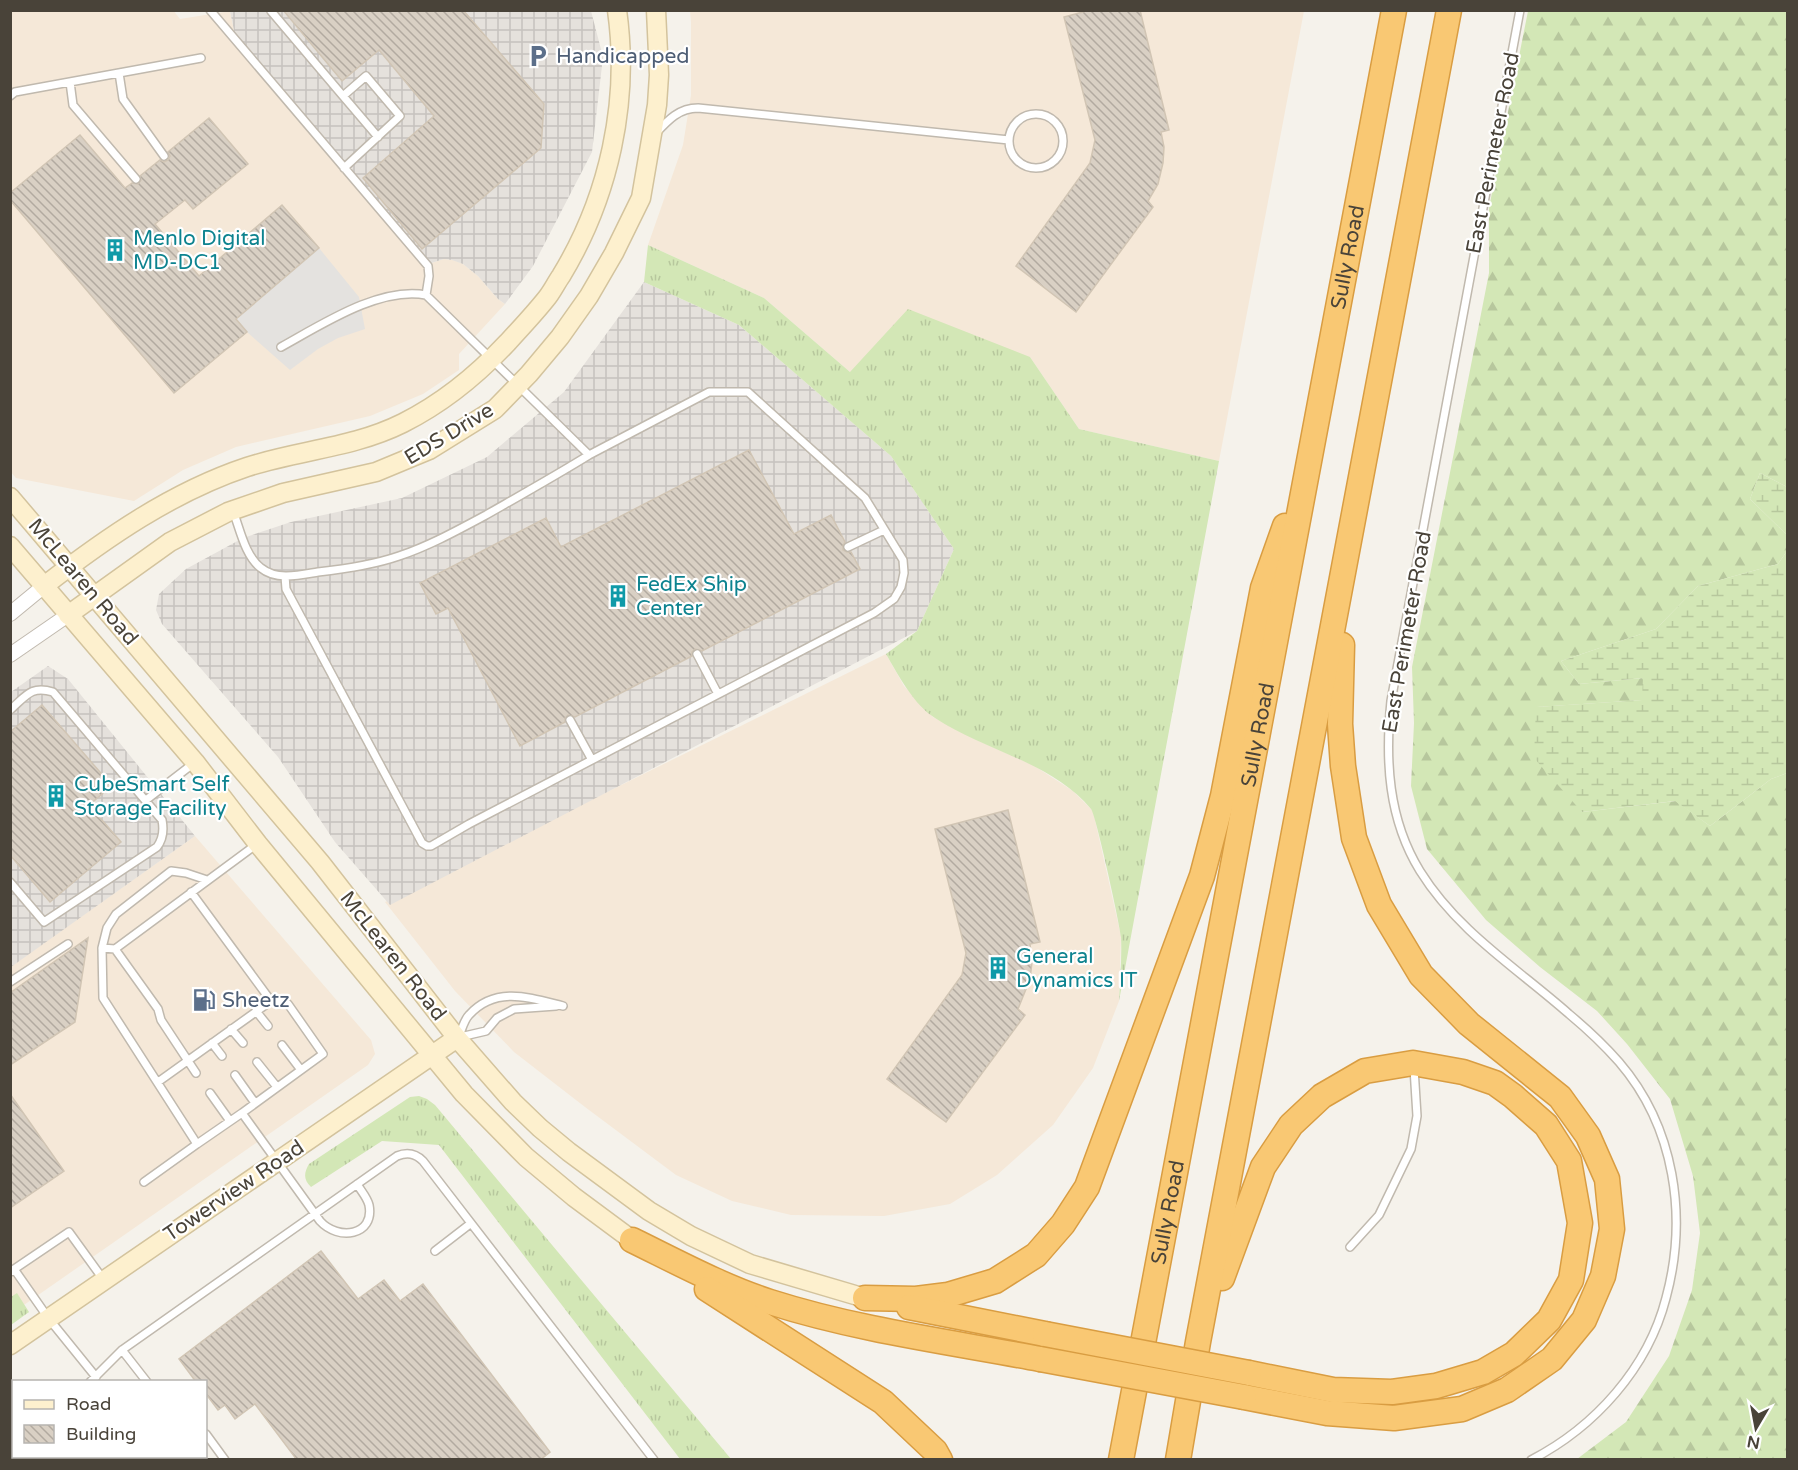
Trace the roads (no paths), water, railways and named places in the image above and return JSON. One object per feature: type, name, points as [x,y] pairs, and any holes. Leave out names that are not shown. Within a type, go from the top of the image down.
[{"type":"highway","name":"Sully Road","points":[[1121,1460],[1394,10]]},
{"type":"highway","points":[[1178,1460],[1198,1342],[1449,10]]},
{"type":"highway","points":[[865,1298],[916,1299],[948,1295],[995,1281],[1036,1254],[1063,1224],[1086,1187],[1202,876],[1223,796],[1263,588],[1311,450]]},
{"type":"highway","points":[[865,1298],[1333,1390],[1392,1392],[1436,1386],[1483,1372],[1514,1354],[1549,1320],[1571,1280],[1580,1223],[1569,1161],[1521,1085],[1469,1024],[1421,975],[1379,904],[1354,838],[1343,766],[1340,724],[1346,558]]},
{"type":"highway","points":[[632,1240],[704,1275],[769,1302],[838,1321],[1327,1413],[1394,1418],[1462,1408],[1507,1390],[1552,1359],[1584,1320],[1603,1276],[1612,1229],[1607,1179],[1588,1136],[1560,1097],[1521,1085],[1495,1083],[1463,1072],[1413,1063],[1365,1071],[1322,1096],[1290,1125],[1263,1167],[1198,1342]]},
{"type":"highway","points":[[632,1240],[883,1402],[934,1451],[940,1460]]},
{"type":"street","name":"EDS Drive","points":[[44,586],[164,503],[207,483],[269,461],[360,441],[404,422],[461,387],[492,359],[548,297],[574,254],[592,216],[606,175],[614,141],[620,92],[621,50],[617,10]]},
{"type":"street","name":"EDS Drive","points":[[68,615],[170,542],[232,510],[283,493],[339,481],[395,465],[429,450],[495,409],[560,337],[589,296],[614,253],[641,198],[652,137],[659,75],[656,10]]},
{"type":"street","name":"McLearen Road","points":[[10,497],[320,862],[457,1038],[513,1102],[540,1128],[569,1152],[658,1216],[691,1236],[750,1264],[865,1298]]},
{"type":"street","name":"McLearen Road","points":[[10,546],[195,762],[258,844],[485,1117],[526,1157],[574,1197],[632,1240]]},
{"type":"street","points":[[10,614],[44,586]]},
{"type":"street","points":[[10,655],[68,615]]},
{"type":"street","name":"Towerview Road","points":[[10,1345],[457,1038]]},
{"type":"lane","points":[[210,10],[428,266],[429,285],[426,296]]},
{"type":"lane","name":"East Perimeter Road","points":[[1520,10],[1391,701],[1388,766],[1393,800],[1402,835],[1433,891],[1467,930],[1569,1013],[1611,1054],[1632,1079],[1665,1145],[1672,1174],[1676,1212],[1673,1271],[1661,1315],[1642,1356],[1619,1389],[1592,1418],[1547,1452],[1531,1460]]},
{"type":"lane","points":[[271,11],[378,137]]},
{"type":"lane","points":[[10,96],[15,92],[201,58]]},
{"type":"lane","points":[[119,73],[123,99],[164,156]]},
{"type":"lane","points":[[343,96],[366,76],[400,116],[344,168]]},
{"type":"lane","points":[[70,82],[73,105],[136,179]]},
{"type":"lane","points":[[652,137],[669,119],[692,108],[1009,140]]},
{"type":"lane","points":[[1040,114],[1057,123],[1064,138],[1059,157],[1054,163],[1041,169],[1029,168],[1020,164],[1013,156],[1009,140],[1012,128],[1020,119],[1040,114]]},
{"type":"lane","points":[[281,347],[360,305],[412,293],[426,296],[589,455]]},
{"type":"lane","points":[[232,510],[254,562],[270,574],[293,576],[367,564],[417,549],[483,516],[589,455],[709,392],[748,392],[865,498],[903,560],[904,573],[901,587],[894,599],[874,613],[431,846],[422,843],[286,589],[285,576]]},
{"type":"lane","points":[[848,547],[884,530]]},
{"type":"lane","points":[[697,654],[718,694]]},
{"type":"lane","points":[[10,710],[31,691],[38,689],[53,692],[162,820],[162,835],[157,847],[44,922],[10,882]]},
{"type":"lane","points":[[570,720],[592,760]]},
{"type":"lane","points":[[146,800],[195,762]]},
{"type":"lane","points":[[102,948],[115,949],[258,844]]},
{"type":"lane","points":[[197,1144],[103,998],[102,948],[107,928],[116,914],[171,871],[207,880]]},
{"type":"lane","points":[[191,892],[271,1001]]},
{"type":"lane","points":[[10,982],[68,944]]},
{"type":"lane","points":[[115,949],[158,1009],[160,1020],[196,1073]]},
{"type":"lane","points":[[515,995],[563,1006],[514,1009],[497,1018],[486,1031],[457,1038],[468,1015],[495,998],[515,995]]},
{"type":"lane","points":[[144,1182],[323,1054],[288,1004],[271,1001],[158,1082]]},
{"type":"lane","points":[[256,1011],[268,1026]]},
{"type":"lane","points":[[231,1029],[243,1043]]},
{"type":"lane","points":[[212,1043],[222,1056]]},
{"type":"lane","points":[[282,1045],[301,1070]]},
{"type":"lane","points":[[258,1062],[277,1087]]},
{"type":"lane","points":[[1350,1247],[1379,1215],[1412,1149],[1417,1116],[1413,1063]]},
{"type":"lane","points":[[235,1075],[255,1103]]},
{"type":"lane","points":[[210,1093],[230,1121]]},
{"type":"lane","points":[[242,1113],[325,1227],[336,1233],[350,1234],[361,1228],[368,1218],[369,1205],[357,1184]]},
{"type":"lane","points":[[104,1280],[69,1232],[12,1270],[93,1379],[122,1350],[397,1156],[404,1153],[415,1155],[423,1161],[654,1460]]},
{"type":"lane","points":[[435,1251],[470,1224]]},
{"type":"lane","points":[[122,1350],[145,1380]]},
{"type":"lane","points":[[207,1435],[225,1460]]},
{"type":"place","name":"Handicapped","points":[[538,56]]},
{"type":"place","name":"Menlo Digital MD-DC1","points":[[115,250]]},
{"type":"place","name":"FedEx Ship Center","points":[[618,596]]},
{"type":"place","name":"CubeSmart Self Storage Facility","points":[[56,796]]},
{"type":"place","name":"General Dynamics IT","points":[[998,968]]},
{"type":"place","name":"Sheetz","points":[[204,1000]]}]
